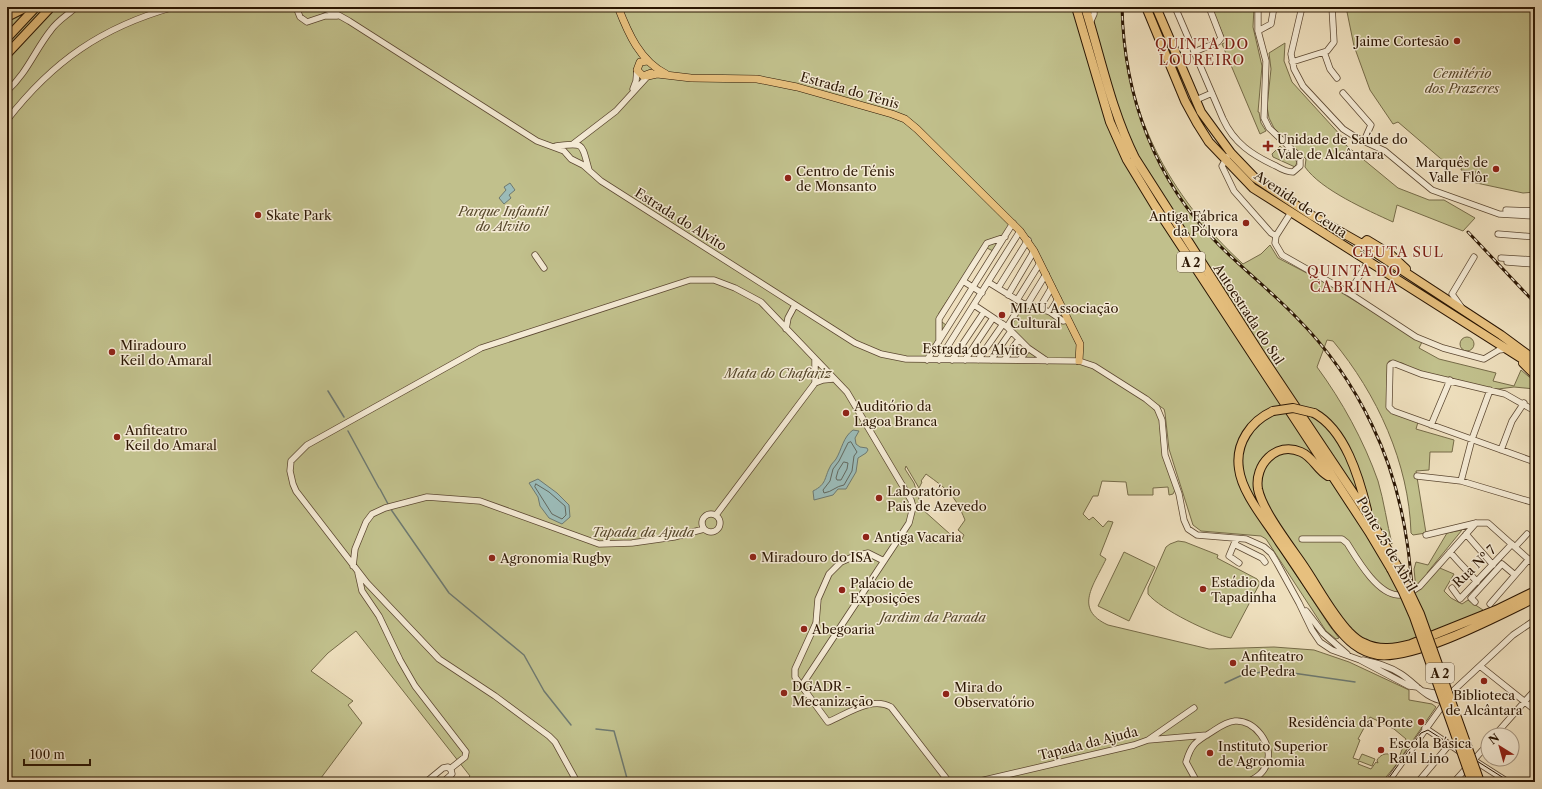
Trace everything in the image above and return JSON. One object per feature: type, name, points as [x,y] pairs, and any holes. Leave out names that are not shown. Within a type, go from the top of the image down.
[{"type":"highway","points":[[7,17],[27,7]]},
{"type":"highway","points":[[7,38],[36,7]]},
{"type":"highway","points":[[7,54],[51,7]]},
{"type":"highway","name":"Autoestrada do Sul","points":[[1076,7],[1107,112],[1127,160],[1154,206],[1334,479]]},
{"type":"highway","name":"Autoestrada do Sul","points":[[1085,7],[1114,109],[1135,158],[1266,363],[1368,515]]},
{"type":"highway","name":"Avenida de Ceuta","points":[[1146,7],[1185,101],[1202,132],[1224,159],[1253,188],[1290,214],[1535,367]]},
{"type":"highway","name":"Avenida de Ceuta","points":[[1156,7],[1196,100],[1210,127],[1231,153],[1255,178],[1311,215],[1362,244]]},
{"type":"highway","points":[[1337,243],[1344,233]]},
{"type":"highway","points":[[1355,254],[1367,240],[1385,250],[1414,279],[1464,311],[1535,360]]},
{"type":"highway","points":[[1507,349],[1535,374]]},
{"type":"highway","points":[[1368,515],[1363,495],[1346,448],[1332,426],[1324,419],[1314,413],[1292,408],[1273,411],[1258,420],[1244,436],[1240,446],[1238,464],[1242,480],[1264,518],[1336,626],[1346,638],[1356,646],[1377,655],[1400,654],[1477,626],[1535,598]]},
{"type":"highway","points":[[1334,479],[1326,475],[1311,458],[1300,452],[1292,450],[1282,451],[1271,455],[1264,461],[1259,469],[1257,481],[1258,491],[1275,523],[1340,621],[1353,636],[1365,644],[1386,648],[1411,644],[1496,610],[1535,591]]},
{"type":"highway","name":"Ponte 25 de Abril","points":[[1334,479],[1394,568],[1414,617],[1472,782]]},
{"type":"highway","name":"Ponte 25 de Abril","points":[[1368,515],[1394,568],[1420,614],[1480,782]]},
{"type":"main road","points":[[618,7],[634,44],[638,58],[637,68],[641,76],[648,76],[653,70],[650,62],[642,61],[637,68]]},
{"type":"main road","name":"Estrada do Ténis","points":[[634,44],[642,56],[670,76]]},
{"type":"main road","name":"Estrada do Ténis","points":[[648,76],[757,79],[797,87],[905,119],[921,132],[1011,221],[1028,240],[1080,346],[1079,361]]},
{"type":"street","points":[[7,90],[25,71],[54,25],[76,7]]},
{"type":"street","points":[[7,120],[25,96],[46,75],[92,40],[133,21],[174,7]]},
{"type":"street","name":"Estrada do Alvito","points":[[315,19],[318,15],[319,7],[341,17],[537,141],[554,147],[568,155],[571,159],[576,160],[601,181],[870,350],[900,358],[927,360],[1079,361],[1089,363],[1150,402],[1159,412],[1165,455],[1179,494],[1184,520],[1188,529],[1197,535],[1236,541],[1252,540],[1266,548],[1271,553],[1300,603],[1323,633],[1347,654],[1409,686],[1417,687],[1441,696],[1444,701]]},
{"type":"street","points":[[1090,23],[1094,14],[1094,7]]},
{"type":"street","points":[[1174,7],[1228,130],[1244,148],[1260,159],[1288,172],[1296,171],[1301,162],[1298,155],[1272,131],[1265,122],[1263,112],[1266,61],[1258,30],[1258,7]]},
{"type":"street","points":[[1194,52],[1219,41],[1221,38],[1209,7]]},
{"type":"street","points":[[1258,30],[1272,24],[1274,7]]},
{"type":"street","points":[[1302,7],[1292,43],[1292,62],[1303,86],[1343,129],[1385,151],[1432,190],[1499,214],[1535,216]]},
{"type":"street","points":[[1292,62],[1327,51],[1334,42],[1332,7]]},
{"type":"street","points":[[298,9],[304,21],[310,22],[330,15],[341,17]]},
{"type":"street","points":[[1324,52],[1330,69],[1337,78]]},
{"type":"street","points":[[631,93],[636,81],[637,68]]},
{"type":"street","points":[[568,155],[567,150],[572,144],[616,111],[648,76]]},
{"type":"street","points":[[1196,100],[1212,93]]},
{"type":"street","points":[[1343,93],[1370,125],[1364,141]]},
{"type":"street","points":[[576,160],[580,159],[584,151],[585,142],[592,130]]},
{"type":"street","points":[[572,144],[580,145],[584,151],[589,170]]},
{"type":"street","name":"Estrada do Alvito","points":[[554,147],[572,144]]},
{"type":"street","points":[[1231,153],[1224,159],[1222,166],[1234,191],[1267,229],[1276,236]]},
{"type":"street","points":[[1506,210],[1535,211]]},
{"type":"street","points":[[1290,214],[1276,236],[1275,243],[1282,255],[1349,293],[1416,336],[1443,348],[1484,359],[1498,350],[1507,349]]},
{"type":"street","points":[[927,360],[1006,237],[1011,221]]},
{"type":"street","points":[[939,360],[1020,231]]},
{"type":"street","points":[[1498,234],[1535,237]]},
{"type":"street","points":[[939,341],[939,319],[963,281],[987,244],[1006,237]]},
{"type":"street","points":[[998,288],[1028,240]]},
{"type":"street","points":[[1008,295],[1034,251]]},
{"type":"street","points":[[535,255],[544,268]]},
{"type":"street","points":[[1464,311],[1452,294],[1474,257]]},
{"type":"street","points":[[1535,260],[1503,260],[1535,264]]},
{"type":"street","points":[[1349,293],[1368,262]]},
{"type":"street","points":[[1022,303],[1040,263]]},
{"type":"street","points":[[991,360],[1007,327],[1022,303],[1046,274]]},
{"type":"street","points":[[577,782],[555,742],[549,736],[495,696],[439,659],[358,572],[296,491],[290,471],[291,461],[306,445],[481,348],[690,280],[714,280],[735,288],[761,302],[852,399],[911,500],[913,508],[909,524],[802,685]]},
{"type":"street","points":[[963,281],[982,293]]},
{"type":"street","points":[[988,282],[1022,303],[1050,312],[1063,320],[1068,320]]},
{"type":"street","points":[[1039,309],[1052,287]]},
{"type":"street","points":[[1050,312],[1058,299]]},
{"type":"street","points":[[786,329],[788,318],[795,304]]},
{"type":"street","points":[[974,305],[1007,327],[1028,348],[1047,361]]},
{"type":"street","points":[[952,360],[984,312]]},
{"type":"street","points":[[776,319],[788,318]]},
{"type":"street","points":[[965,360],[993,318]]},
{"type":"street","points":[[978,360],[1007,327]]},
{"type":"street","points":[[1004,360],[1019,338]]},
{"type":"street","points":[[1020,360],[1028,348]]},
{"type":"street","points":[[815,360],[815,383]]},
{"type":"street","points":[[1535,411],[1524,403],[1505,394],[1421,374],[1391,363],[1390,409],[1535,462]]},
{"type":"street","points":[[716,515],[815,383],[833,379]]},
{"type":"street","points":[[1431,425],[1450,380]]},
{"type":"street","points":[[1461,481],[1472,439],[1490,390]]},
{"type":"street","points":[[1501,450],[1512,420],[1524,403]]},
{"type":"street","points":[[1417,476],[1461,481],[1535,503]]},
{"type":"street","points":[[353,566],[354,549],[366,522],[372,514],[384,508],[427,497],[480,501],[599,544],[632,543],[674,537],[704,529],[710,532],[718,528],[720,521],[716,515],[709,513],[704,516],[702,522],[704,529]]},
{"type":"street","points":[[1302,538],[1342,539],[1347,543],[1376,582],[1387,592],[1398,595],[1409,593],[1420,586],[1476,523]]},
{"type":"street","points":[[1426,535],[1476,523],[1488,523],[1535,565]]},
{"type":"street","points":[[1466,534],[1493,565]]},
{"type":"street","name":"Rua Nº 7","points":[[1452,588],[1460,599],[1493,565],[1527,534]]},
{"type":"street","points":[[1240,563],[1229,556],[1236,541],[1262,558],[1265,562]]},
{"type":"street","points":[[340,548],[348,551],[354,549]]},
{"type":"street","points":[[1450,552],[1461,567],[1468,570],[1478,582]]},
{"type":"street","points":[[884,561],[868,553],[855,556],[841,562],[829,574],[818,599],[816,623],[795,670],[795,677],[828,722],[872,703],[883,703],[894,709],[949,782]]},
{"type":"street","points":[[1490,604],[1529,559]]},
{"type":"street","points":[[1476,602],[1471,598],[1502,564],[1515,575]]},
{"type":"street","points":[[358,572],[362,591],[379,616],[404,667],[416,686],[466,752],[465,757],[450,769],[444,768],[426,782]]},
{"type":"street","points":[[1388,782],[1444,701],[1514,635],[1535,620]]},
{"type":"street","points":[[1480,666],[1535,710]]},
{"type":"street","points":[[1503,727],[1535,690]]},
{"type":"street","points":[[1148,740],[1194,708]]},
{"type":"street","name":"Tapada da Ajuda","points":[[1197,782],[1186,762],[1189,751],[1194,743],[1227,723],[1234,721],[1241,721],[1254,727],[1259,732],[1266,744],[1269,757],[1264,770],[1259,776],[1248,782]]},
{"type":"street","points":[[1425,728],[1508,782]]},
{"type":"street","name":"Tapada da Ajuda","points":[[976,782],[1130,746],[1148,740],[1207,735]]},
{"type":"street","points":[[1418,782],[1449,745]]},
{"type":"street","points":[[1454,782],[1480,753]]},
{"type":"street","points":[[443,782],[451,776],[450,769]]},
{"type":"green space","points":[[7,7],[1123,7],[1125,45],[1131,81],[1141,116],[1155,149],[1172,180],[1193,209],[1216,237],[1243,264],[1261,254],[1270,245],[1278,258],[1324,282],[1422,342],[1419,348],[1439,359],[1496,373],[1493,381],[1514,386],[1521,370],[1535,382],[1535,389],[1514,387],[1490,390],[1423,374],[1402,363],[1389,361],[1388,410],[1418,422],[1416,429],[1454,440],[1452,452],[1430,452],[1429,470],[1416,471],[1426,533],[1413,535],[1411,533],[1409,507],[1404,481],[1397,455],[1388,431],[1363,384],[1349,362],[1333,341],[1327,340],[1317,367],[1344,407],[1366,451],[1378,481],[1392,544],[1375,522],[1401,565],[1413,591],[1416,589],[1414,569],[1416,562],[1428,565],[1447,533],[1462,530],[1427,573],[1429,575],[1435,566],[1454,574],[1444,591],[1451,598],[1462,604],[1468,600],[1483,610],[1478,613],[1487,618],[1425,642],[1382,652],[1335,622],[1235,467],[1236,475],[1257,515],[1339,638],[1336,639],[1326,631],[1266,539],[1261,536],[1201,531],[1193,525],[1169,449],[1164,409],[1140,393],[1160,419],[1175,490],[1173,494],[1169,495],[1168,487],[1153,488],[1153,495],[1128,495],[1126,482],[1102,481],[1098,496],[1093,496],[1083,514],[1089,520],[1093,517],[1103,527],[1108,521],[1113,522],[1100,555],[1106,559],[1089,596],[1091,612],[1097,619],[1108,625],[1209,649],[1274,647],[1314,650],[1349,662],[1409,690],[1409,700],[1432,704],[1436,707],[1402,756],[1400,755],[1406,739],[1394,729],[1370,717],[1358,739],[1360,740],[1353,758],[1359,760],[1362,754],[1375,759],[1372,766],[1359,761],[1358,764],[1371,769],[1376,762],[1378,763],[1377,760],[1385,754],[1394,756],[1400,760],[1382,782],[464,782],[470,776],[356,631],[328,653],[311,671],[353,701],[348,705],[362,723],[318,782],[7,782]],"holes":[[[1012,221],[1028,242],[1057,302],[1050,314],[1022,303],[1006,328],[1027,350],[1019,362],[924,360],[946,325],[938,319],[939,313],[983,246],[993,251]],[[906,466],[919,488],[922,482],[921,481],[926,474],[940,484],[954,499],[965,520],[958,530],[964,535],[960,543],[922,509],[914,483],[905,469]]]},
{"type":"green space","points":[[1211,7],[1254,7],[1253,27],[1262,66],[1258,112],[1261,123],[1266,131],[1260,134],[1222,44],[1226,42]]},
{"type":"green space","name":"Cemitério dos Prazeres","points":[[1346,7],[1535,7],[1535,192],[1523,193],[1472,182],[1476,172],[1461,170],[1462,166],[1447,164],[1398,122],[1393,124],[1370,90],[1354,46]]},
{"type":"green space","points":[[1285,43],[1284,61],[1292,82],[1343,138],[1341,141],[1398,188],[1429,200],[1444,200],[1475,218],[1463,231],[1397,205],[1393,222],[1345,199],[1322,184],[1312,175],[1305,167],[1306,159],[1274,128],[1269,118],[1267,107],[1271,69],[1269,53]]},
{"type":"green space","points":[[1280,146],[1297,162],[1295,167],[1273,157],[1272,154]]},
{"type":"green space","points":[[1464,337],[1470,337],[1474,341],[1474,347],[1470,351],[1464,351],[1460,347],[1460,341]]},
{"type":"green space","points":[[1178,541],[1185,542],[1218,555],[1217,558],[1257,579],[1260,583],[1231,638],[1211,632],[1186,620],[1163,607],[1148,594],[1148,588],[1166,547]]},
{"type":"green space","points":[[1124,552],[1155,567],[1129,621],[1098,606]]},
{"type":"water","points":[[510,183],[515,190],[509,195],[511,198],[504,204],[499,198],[506,190],[504,187]]},
{"type":"water","points":[[853,430],[859,431],[855,438],[856,444],[860,447],[867,448],[868,450],[858,458],[856,472],[846,489],[838,489],[833,495],[814,500],[813,491],[823,483],[830,466],[836,459],[845,440]]},
{"type":"water","points":[[538,479],[557,493],[569,505],[570,517],[562,524],[549,518],[540,506],[538,497],[529,483]]},
{"type":"waterway","points":[[328,391],[344,417]]},
{"type":"waterway","points":[[348,431],[379,488]]},
{"type":"waterway","points":[[380,489],[388,504]]},
{"type":"waterway","points":[[390,508],[449,593],[524,655],[544,691],[571,725]]},
{"type":"waterway","points":[[1225,683],[1240,676],[1272,670],[1355,682]]},
{"type":"waterway","points":[[596,729],[614,731],[628,782]]},
{"type":"tram line","points":[[1386,782],[1421,733],[1428,730],[1510,782]]},
{"type":"railway","points":[[1122,7],[1124,40],[1129,73],[1137,105],[1147,136],[1177,193],[1197,220],[1219,245],[1287,308],[1318,341],[1348,381],[1365,410],[1384,453],[1402,512],[1414,598],[1425,639],[1477,782]]},
{"type":"railway","points":[[1468,232],[1535,303]]},
{"type":"place","name":"Jaime Cortesão","points":[[1457,41]]},
{"type":"place","name":"Unidade de Saúde do Vale de Alcântara","points":[[1268,146]]},
{"type":"place","name":"Marquês de Valle Flôr","points":[[1496,169]]},
{"type":"place","name":"Centro de Ténis de Monsanto","points":[[788,178]]},
{"type":"place","name":"Skate Park","points":[[258,215]]},
{"type":"place","name":"Antiga Fábrica da Pólvora","points":[[1246,223]]},
{"type":"place","name":"MIAU Associação Cultural","points":[[1002,315]]},
{"type":"place","name":"Miradouro Keil do Amaral","points":[[112,352]]},
{"type":"place","name":"Auditório da Lagoa Branca","points":[[846,413]]},
{"type":"place","name":"Anfiteatro Keil do Amaral","points":[[117,437]]},
{"type":"place","name":"Laboratório Pais de Azevedo","points":[[879,498]]},
{"type":"place","name":"Antiga Vacaria","points":[[866,537]]},
{"type":"place","name":"Miradouro do ISA","points":[[753,557]]},
{"type":"place","name":"Agronomia Rugby","points":[[492,558]]},
{"type":"place","name":"Estádio da Tapadinha","points":[[1203,589]]},
{"type":"place","name":"Palácio de Exposições","points":[[842,590]]},
{"type":"place","name":"Abegoaria","points":[[804,629]]},
{"type":"place","name":"Anfiteatro de Pedra","points":[[1233,663]]},
{"type":"place","name":"Biblioteca de Alcântara","points":[[1484,681]]},
{"type":"place","name":"DGADR - Mecanização","points":[[784,693]]},
{"type":"place","name":"Mira do Observatório","points":[[946,694]]},
{"type":"place","name":"Residência da Ponte","points":[[1421,722]]},
{"type":"place","name":"Escola Básica Raúl Lino","points":[[1381,750]]},
{"type":"place","name":"Instituto Superior de Agronomia","points":[[1210,753]]},
{"type":"district","name":"QUINTA DO LOUREIRO","points":[[1202,52]]},
{"type":"district","name":"CEUTA SUL","points":[[1398,252]]},
{"type":"district","name":"QUINTA DO CABRINHA","points":[[1354,280]]},
{"type":"park label","name":"Parque Infantil do Alvito","points":[[503,218]]},
{"type":"park label","name":"Mata do Chafariz","points":[[778,373]]},
{"type":"park label","name":"Jardim da Parada","points":[[933,617]]}]
